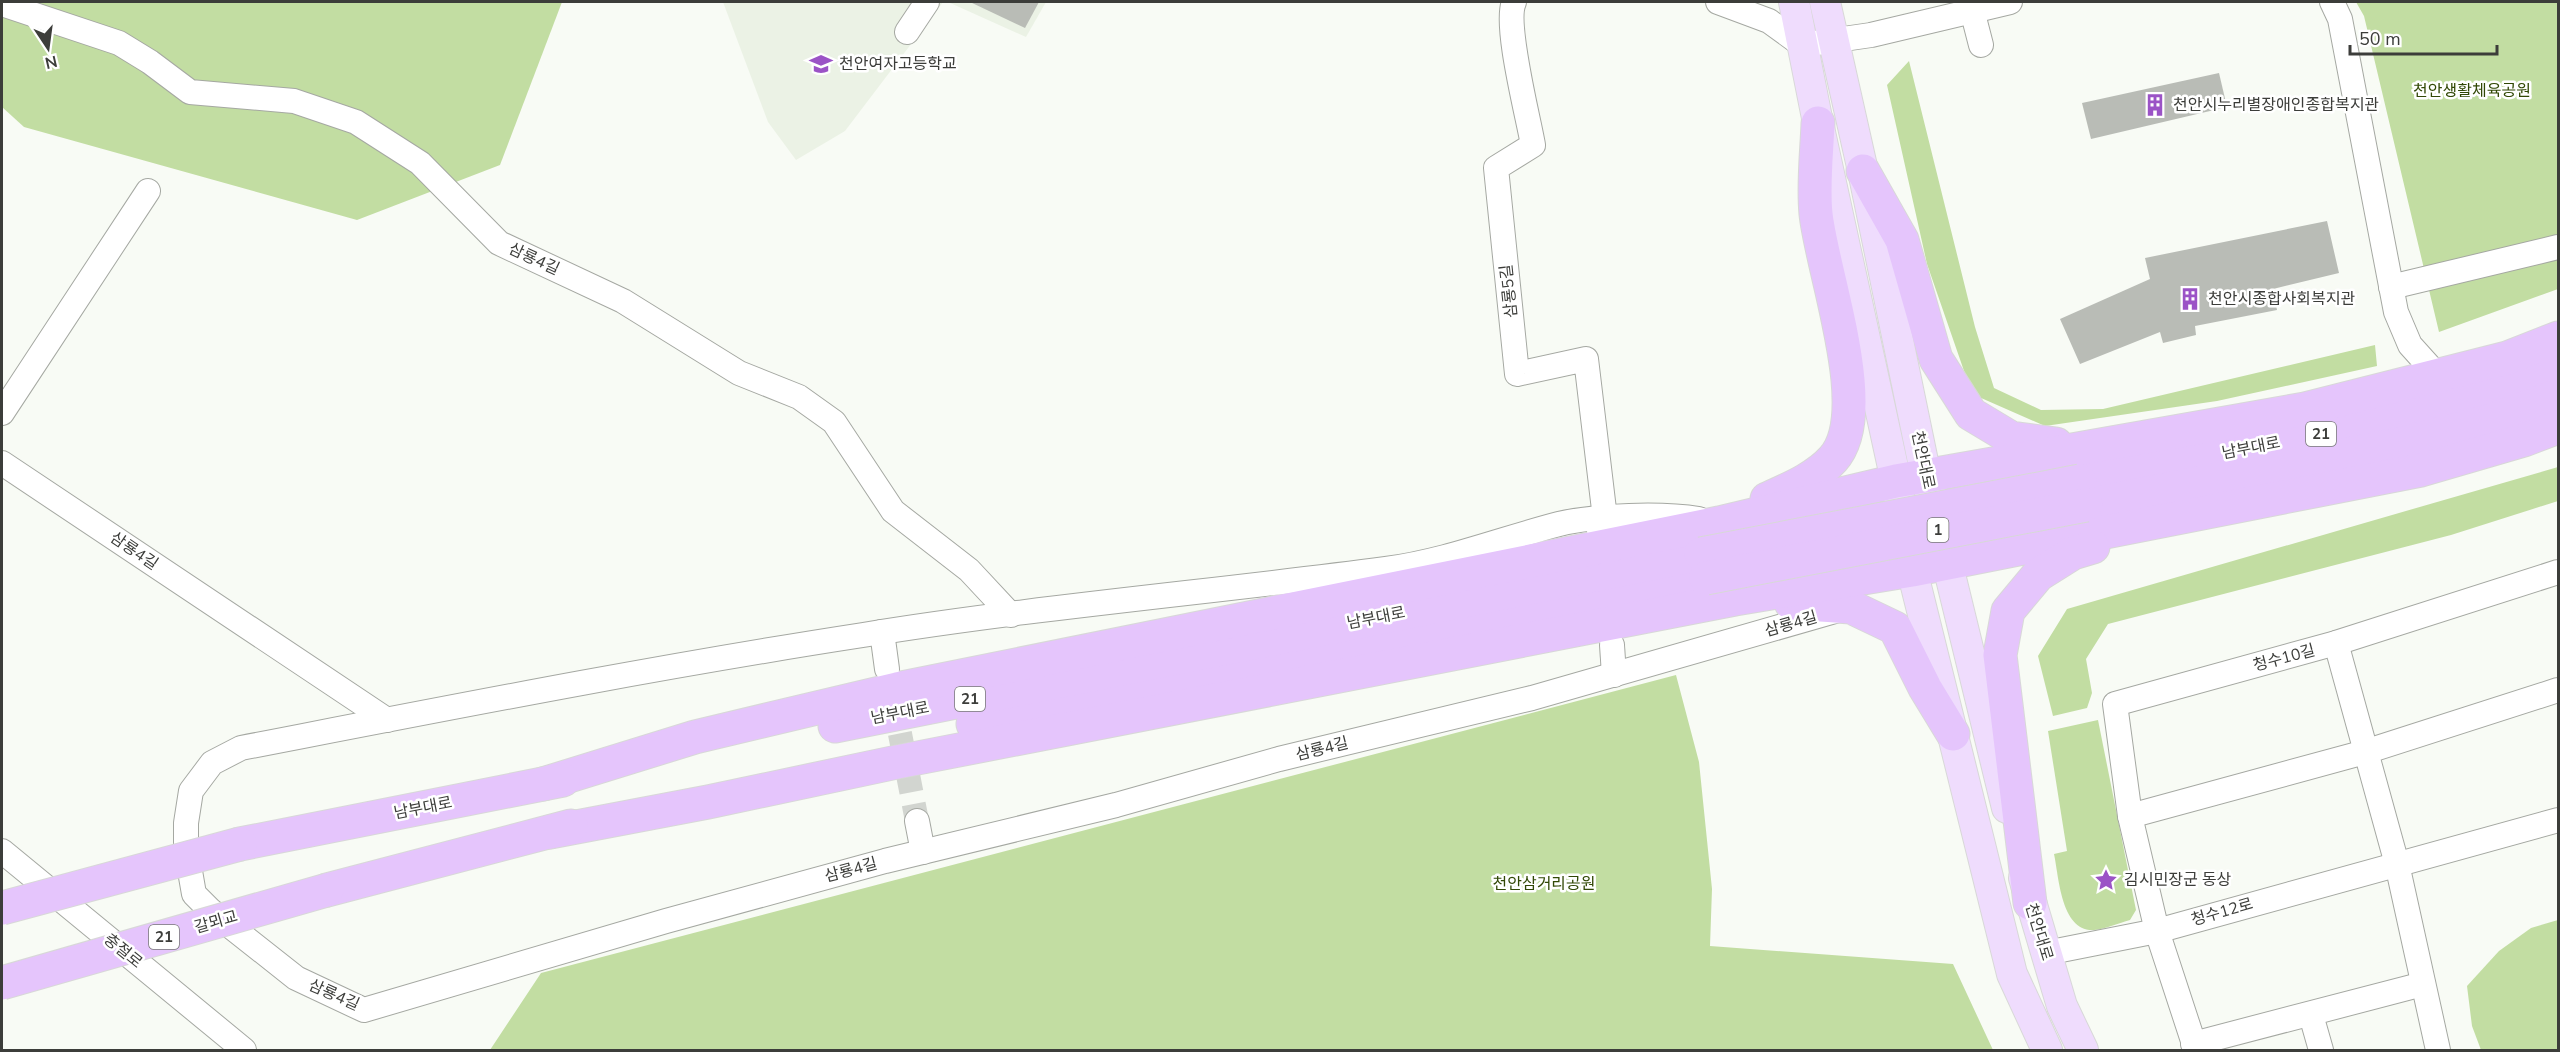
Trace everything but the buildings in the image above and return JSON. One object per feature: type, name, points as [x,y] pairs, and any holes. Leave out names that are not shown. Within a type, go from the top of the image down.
[{"type":"highway","points":[[1719,523],[1804,482],[1834,459],[1848,430],[1849,379],[1816,214],[1818,123]]},
{"type":"highway","points":[[1863,171],[1902,240],[1936,358],[1971,414],[2011,438],[2056,444],[2168,435],[2305,409],[2507,358],[2559,338]]},
{"type":"highway","name":"남부대로","points":[[2079,479],[2395,419],[2483,396],[2559,369]]},
{"type":"highway","name":"남부대로","points":[[2079,479],[2399,444],[2489,421],[2559,395]]},
{"type":"highway","points":[[550,832],[1735,599],[1912,570],[2421,470],[2524,440],[2559,427]]},
{"type":"highway","points":[[543,784],[695,737],[897,689],[1719,523],[1911,479],[2079,479],[2168,435]]},
{"type":"highway","points":[[2076,537],[2054,530],[2041,518],[2036,495],[2038,481],[2043,473],[2079,479]]},
{"type":"highway","name":"21","points":[[1703,566],[2079,479]]},
{"type":"highway","points":[[2030,903],[2000,655],[2008,611],[2038,575],[2073,553],[2239,505]]},
{"type":"highway","name":"남부대로","points":[[2,908],[240,844],[543,784],[1703,566]]},
{"type":"highway","name":"남부대로","points":[[327,890],[550,832],[702,785],[849,750],[1703,566]]},
{"type":"highway","points":[[1735,599],[1851,607],[1895,628],[1925,688],[1953,734]]},
{"type":"highway","name":"갈뫼교","points":[[2,983],[327,890]]},
{"type":"main road","name":"천안대로","points":[[1794,2],[1818,123],[1911,479],[1946,563],[2030,903],[2062,1006],[2083,1050]]},
{"type":"main road","name":"천안대로","points":[[1825,2],[1863,171],[1911,479],[1912,570],[2012,974],[2047,1050]]},
{"type":"street","points":[[907,32],[927,2]]},
{"type":"street","name":"삼룡5길","points":[[1514,2],[1511,8],[1514,41],[1533,144],[1496,168],[1517,374],[1586,359],[1602,524]]},
{"type":"street","points":[[1718,2],[1769,21],[1802,45],[1833,41],[2010,2]]},
{"type":"street","points":[[2332,2],[2340,19],[2396,312],[2410,345],[2437,375]]},
{"type":"street","name":"삼룡4길","points":[[2,4],[119,43],[150,62],[190,92],[294,101],[356,122],[420,163],[500,243],[623,301],[739,373],[799,397],[834,422],[894,511],[969,570],[1011,615]]},
{"type":"street","points":[[1972,10],[1981,45]]},
{"type":"street","points":[[2,413],[148,192]]},
{"type":"street","points":[[2391,287],[2559,247]]},
{"type":"street","name":"삼룡4길","points":[[2,463],[387,720]]},
{"type":"street","name":"삼룡4길","points":[[1719,523],[1680,516],[1602,524],[1562,524],[1472,551],[1392,568],[882,632],[241,748],[212,763],[191,791],[186,823],[186,848],[194,894],[210,910],[296,978],[364,1010],[666,921],[923,852],[1116,805],[1279,759],[1532,698],[1851,607]]},
{"type":"street","name":"청수10길","points":[[2194,1047],[2157,931],[2130,816],[2115,704],[2336,643],[2559,572]]},
{"type":"street","points":[[882,632],[887,669]]},
{"type":"street","points":[[2336,643],[2397,864],[2438,1050]]},
{"type":"street","points":[[1612,645],[1614,675]]},
{"type":"street","points":[[2130,816],[2365,752],[2559,690]]},
{"type":"street","name":"청수12로","points":[[2046,953],[2157,931],[2559,820]]},
{"type":"street","points":[[917,821],[923,852]]},
{"type":"street","name":"충절로","points":[[2,851],[243,1050]]},
{"type":"street","points":[[2194,1047],[2423,984]]},
{"type":"street","points":[[2311,1015],[2321,1050]]},
{"type":"shaded area","name":"천안여자고등학교","points":[[723,2],[943,2],[845,131],[796,160],[768,122]]},
{"type":"shaded area","points":[[948,2],[1046,2],[1026,37]]},
{"type":"green space","points":[[2,2],[562,2],[500,165],[357,220],[24,127],[2,107]]},
{"type":"green space","name":"천안생활체육공원","points":[[2356,2],[2558,2],[2558,289],[2439,332],[2364,16]]},
{"type":"green space","points":[[1909,61],[1975,327],[1994,388],[2041,410],[2103,409],[2375,345],[2377,366],[2217,401],[2045,426],[1972,394],[1927,264],[1887,85]]},
{"type":"green space","points":[[2558,467],[2558,501],[2451,535],[2108,624],[2086,659],[2092,693],[2087,708],[2053,716],[2038,656],[2067,609]]},
{"type":"green space","name":"천안삼거리공원","points":[[1676,675],[1699,762],[1712,889],[1710,946],[1953,964],[1993,1050],[490,1050],[541,973]]},
{"type":"green space","points":[[2098,720],[2136,910],[2130,920],[2094,930],[2083,928],[2075,922],[2068,913],[2060,889],[2054,854],[2067,851],[2048,731]]},
{"type":"green space","points":[[2558,920],[2558,1050],[2481,1050],[2472,1026],[2467,986],[2499,951],[2531,928]]},
{"type":"tunnel","points":[[893,698],[917,821]]},
{"type":"place","name":"천안여자고등학교","points":[[821,64]]},
{"type":"place","name":"천안시누리별장애인종합복지관","points":[[2155,105]]},
{"type":"place","name":"천안시종합사회복지관","points":[[2190,299]]},
{"type":"place","name":"김시민장군 동상","points":[[2106,880]]}]
